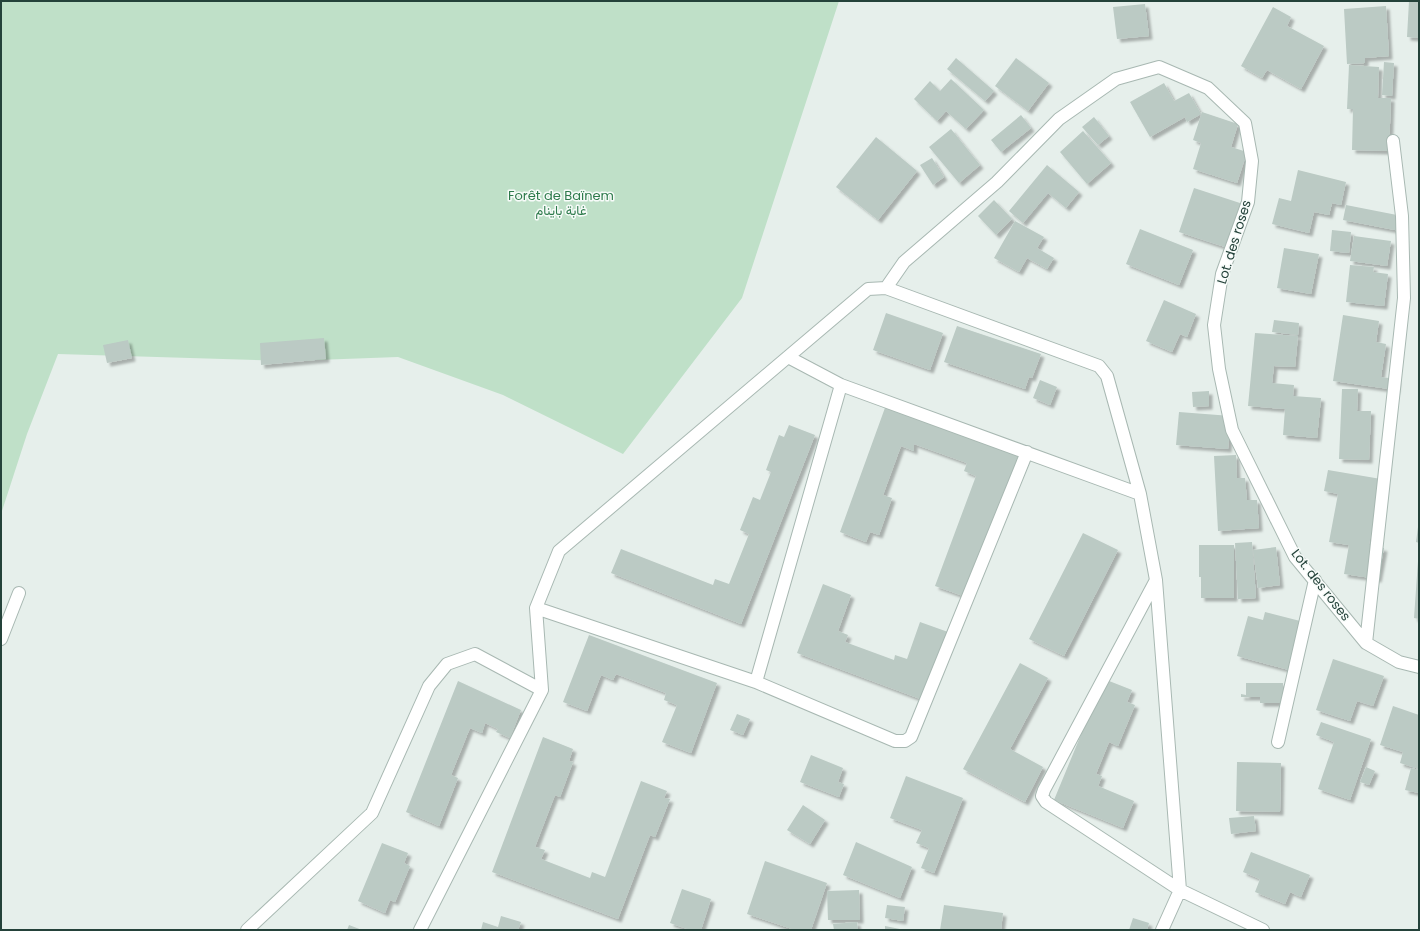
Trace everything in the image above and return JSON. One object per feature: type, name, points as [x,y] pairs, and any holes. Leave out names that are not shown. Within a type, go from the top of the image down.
[{"type":"street","name":"Lot. des roses","points":[[886,288],[904,262],[997,182],[1059,119],[1116,79],[1159,67],[1208,88],[1245,123],[1252,161],[1248,202],[1222,274],[1214,325],[1219,369],[1232,430],[1295,557],[1366,643],[1399,662],[1419,667]]},
{"type":"street","points":[[1366,643],[1404,298],[1402,216],[1393,141]]},
{"type":"street","points":[[420,930],[542,690],[536,608],[559,551],[868,289],[886,288],[1099,366],[1107,376],[1140,494],[1156,580],[1180,890],[1162,930]]},
{"type":"street","points":[[788,356],[841,385],[1140,494]]},
{"type":"street","points":[[756,682],[841,385]]},
{"type":"street","points":[[536,608],[756,682],[895,741],[905,741],[911,737],[1027,452]]},
{"type":"street","points":[[1156,580],[1042,796],[1046,802],[1180,890],[1263,930]]},
{"type":"street","points":[[1278,742],[1315,580]]},
{"type":"street","points":[[1,640],[19,593]]},
{"type":"street","points":[[247,930],[372,813],[429,686],[447,664],[475,654],[542,690]]},
{"type":"green space","name":"Forêt de Baïnem غابة باينام","points":[[1,1],[839,1],[742,298],[623,454],[503,395],[398,357],[289,361],[58,354],[27,434],[1,514]]},
{"type":"building","points":[[1409,1],[1419,1],[1419,38],[1407,37]]},
{"type":"building","points":[[1145,4],[1149,36],[1117,39],[1113,7]]},
{"type":"building","points":[[1386,6],[1389,56],[1365,58],[1365,63],[1347,64],[1344,9]]},
{"type":"building","points":[[1273,7],[1291,17],[1287,26],[1324,46],[1301,89],[1267,70],[1262,78],[1241,66]]},
{"type":"building","points":[[956,58],[994,91],[985,101],[947,69]]},
{"type":"building","points":[[1016,58],[1049,83],[1028,111],[995,86]]},
{"type":"building","points":[[1384,62],[1394,63],[1392,96],[1382,95]]},
{"type":"building","points":[[1349,65],[1379,67],[1378,98],[1391,98],[1389,151],[1352,150],[1353,109],[1347,109]]},
{"type":"building","points":[[951,79],[984,110],[966,129],[946,111],[937,121],[914,99],[930,81],[940,91]]},
{"type":"building","points":[[1164,83],[1174,101],[1189,93],[1201,114],[1187,122],[1185,117],[1150,137],[1130,102]]},
{"type":"building","points":[[1202,112],[1238,124],[1231,147],[1247,152],[1237,183],[1193,169],[1201,143],[1193,140]]},
{"type":"building","points":[[1021,115],[1031,128],[1001,152],[991,140]]},
{"type":"building","points":[[1094,117],[1109,136],[1098,145],[1082,127]]},
{"type":"building","points":[[951,129],[980,165],[959,183],[929,147]]},
{"type":"building","points":[[1083,131],[1111,163],[1087,184],[1060,152]]},
{"type":"building","points":[[876,137],[917,171],[878,220],[836,187]]},
{"type":"building","points":[[932,158],[944,177],[933,185],[920,165]]},
{"type":"building","points":[[1047,165],[1079,192],[1066,208],[1048,193],[1023,223],[1009,211]]},
{"type":"building","points":[[1298,170],[1346,182],[1341,205],[1332,203],[1329,215],[1314,212],[1309,233],[1272,224],[1279,198],[1291,201]]},
{"type":"building","points":[[1194,188],[1243,204],[1228,248],[1179,232]]},
{"type":"building","points":[[994,200],[1012,219],[996,235],[978,216]]},
{"type":"building","points":[[1346,205],[1402,216],[1400,231],[1343,220]]},
{"type":"building","points":[[1015,221],[1044,237],[1037,248],[1054,258],[1047,269],[1027,258],[1019,272],[994,258]]},
{"type":"building","points":[[1140,229],[1193,250],[1179,285],[1126,264]]},
{"type":"building","points":[[1332,230],[1351,232],[1349,253],[1330,251]]},
{"type":"building","points":[[1354,236],[1391,241],[1387,266],[1350,261]]},
{"type":"building","points":[[1284,248],[1319,254],[1311,294],[1277,288]]},
{"type":"building","points":[[1350,265],[1374,267],[1373,272],[1388,274],[1384,306],[1346,302]]},
{"type":"building","points":[[1164,300],[1196,314],[1187,337],[1180,334],[1172,352],[1146,341]]},
{"type":"building","points":[[886,313],[943,333],[930,370],[873,350]]},
{"type":"building","points":[[1343,315],[1379,321],[1376,342],[1386,344],[1381,377],[1397,379],[1396,390],[1333,381]]},
{"type":"building","points":[[1274,320],[1299,323],[1298,335],[1272,332]]},
{"type":"building","points":[[957,326],[1041,354],[1032,378],[1029,377],[1025,389],[944,362]]},
{"type":"building","points":[[1255,333],[1298,336],[1295,367],[1274,366],[1272,383],[1294,385],[1293,396],[1321,398],[1317,438],[1283,435],[1285,409],[1248,406]]},
{"type":"building","points":[[324,338],[326,359],[261,365],[260,343]]},
{"type":"building","points":[[128,340],[132,358],[107,363],[103,345]]},
{"type":"building","points":[[1040,380],[1057,387],[1050,405],[1033,398]]},
{"type":"building","points":[[1342,389],[1358,389],[1357,411],[1371,411],[1369,460],[1339,459]]},
{"type":"building","points":[[1209,391],[1209,406],[1193,407],[1192,392]]},
{"type":"building","points":[[886,405],[1019,454],[966,597],[935,586],[976,476],[964,471],[967,463],[914,444],[914,451],[901,446],[883,495],[892,498],[879,535],[870,532],[866,542],[840,532]]},
{"type":"building","points":[[1179,412],[1231,416],[1228,449],[1176,445]]},
{"type":"building","points":[[789,425],[815,435],[741,624],[611,573],[621,549],[713,585],[715,579],[729,584],[749,534],[740,530],[753,497],[760,500],[771,472],[766,470],[779,435],[784,437]]},
{"type":"building","points":[[1236,455],[1237,478],[1245,478],[1247,500],[1257,500],[1259,528],[1218,531],[1214,456]]},
{"type":"building","points":[[1328,470],[1381,479],[1369,545],[1384,548],[1378,579],[1344,574],[1349,545],[1329,542],[1338,494],[1324,491]]},
{"type":"building","points":[[1419,527],[1419,543],[1416,542]]},
{"type":"building","points":[[1083,533],[1118,550],[1064,656],[1029,639]]},
{"type":"building","points":[[1252,542],[1256,598],[1238,599],[1235,543]]},
{"type":"building","points":[[1199,545],[1234,545],[1234,598],[1201,598],[1201,577],[1199,577]]},
{"type":"building","points":[[1276,547],[1280,585],[1258,588],[1253,550]]},
{"type":"building","points":[[1419,561],[1419,619],[1414,618]]},
{"type":"building","points":[[823,584],[851,595],[838,631],[848,635],[845,642],[894,660],[895,655],[907,659],[920,622],[948,632],[923,700],[797,653]]},
{"type":"building","points":[[1265,612],[1304,622],[1289,670],[1237,656],[1248,616],[1263,620]]},
{"type":"building","points":[[589,635],[717,683],[691,753],[662,742],[677,705],[664,700],[666,693],[616,674],[613,680],[601,675],[587,711],[563,702]]},
{"type":"building","points":[[1333,659],[1384,676],[1373,706],[1357,701],[1350,721],[1316,710]]},
{"type":"building","points":[[1020,663],[1048,678],[1010,749],[1043,767],[1025,802],[963,769]]},
{"type":"building","points":[[1104,679],[1132,690],[1127,702],[1135,705],[1118,746],[1109,742],[1096,774],[1102,776],[1098,786],[1134,801],[1123,828],[1054,800]]},
{"type":"building","points":[[458,681],[521,710],[510,738],[496,732],[498,729],[485,723],[482,733],[470,728],[451,775],[458,778],[439,826],[406,812]]},
{"type":"building","points":[[1246,683],[1283,683],[1283,703],[1260,703],[1260,697],[1241,697],[1241,694],[1246,695]]},
{"type":"building","points":[[1393,706],[1419,715],[1419,769],[1400,763],[1403,752],[1380,745]]},
{"type":"building","points":[[737,714],[750,719],[743,735],[730,730]]},
{"type":"building","points":[[1321,722],[1371,739],[1350,800],[1318,789],[1334,742],[1316,735]]},
{"type":"building","points":[[543,737],[573,749],[569,761],[573,762],[560,797],[555,795],[535,847],[545,850],[541,859],[590,878],[592,872],[605,877],[641,781],[667,791],[664,798],[670,799],[655,837],[650,835],[618,919],[492,872]]},
{"type":"building","points":[[811,755],[843,768],[838,782],[844,784],[839,797],[800,782]]},
{"type":"building","points":[[1237,762],[1281,763],[1280,812],[1236,811]]},
{"type":"building","points":[[1366,767],[1375,771],[1369,785],[1360,782]]},
{"type":"building","points":[[1411,768],[1419,770],[1419,793],[1405,790]]},
{"type":"building","points":[[906,776],[963,798],[934,873],[921,868],[929,848],[916,843],[922,830],[890,818]]},
{"type":"building","points":[[803,805],[825,820],[810,844],[787,830]]},
{"type":"building","points":[[1254,816],[1256,831],[1231,834],[1229,818]]},
{"type":"building","points":[[856,842],[912,867],[900,898],[843,875]]},
{"type":"building","points":[[382,843],[408,853],[404,863],[410,866],[395,902],[390,900],[385,913],[358,901]]},
{"type":"building","points":[[1251,852],[1310,875],[1301,897],[1290,892],[1285,904],[1255,892],[1260,879],[1243,872]]},
{"type":"building","points":[[765,861],[827,883],[811,930],[795,930],[747,914]]},
{"type":"building","points":[[682,889],[711,899],[701,930],[690,930],[670,923]]},
{"type":"building","points":[[859,890],[860,920],[828,920],[827,891]]},
{"type":"building","points":[[887,905],[905,907],[903,921],[885,918]]},
{"type":"building","points":[[944,905],[1003,913],[1001,930],[940,930]]},
{"type":"building","points":[[501,916],[521,922],[518,930],[481,930],[483,922],[498,927]]},
{"type":"building","points":[[1133,918],[1149,923],[1147,930],[1129,930]]},
{"type":"building","points":[[857,922],[858,930],[834,930],[833,924]]},
{"type":"building","points":[[349,925],[362,930],[347,930]]},
{"type":"building","points":[[885,926],[900,929],[900,930],[885,930]]}]
